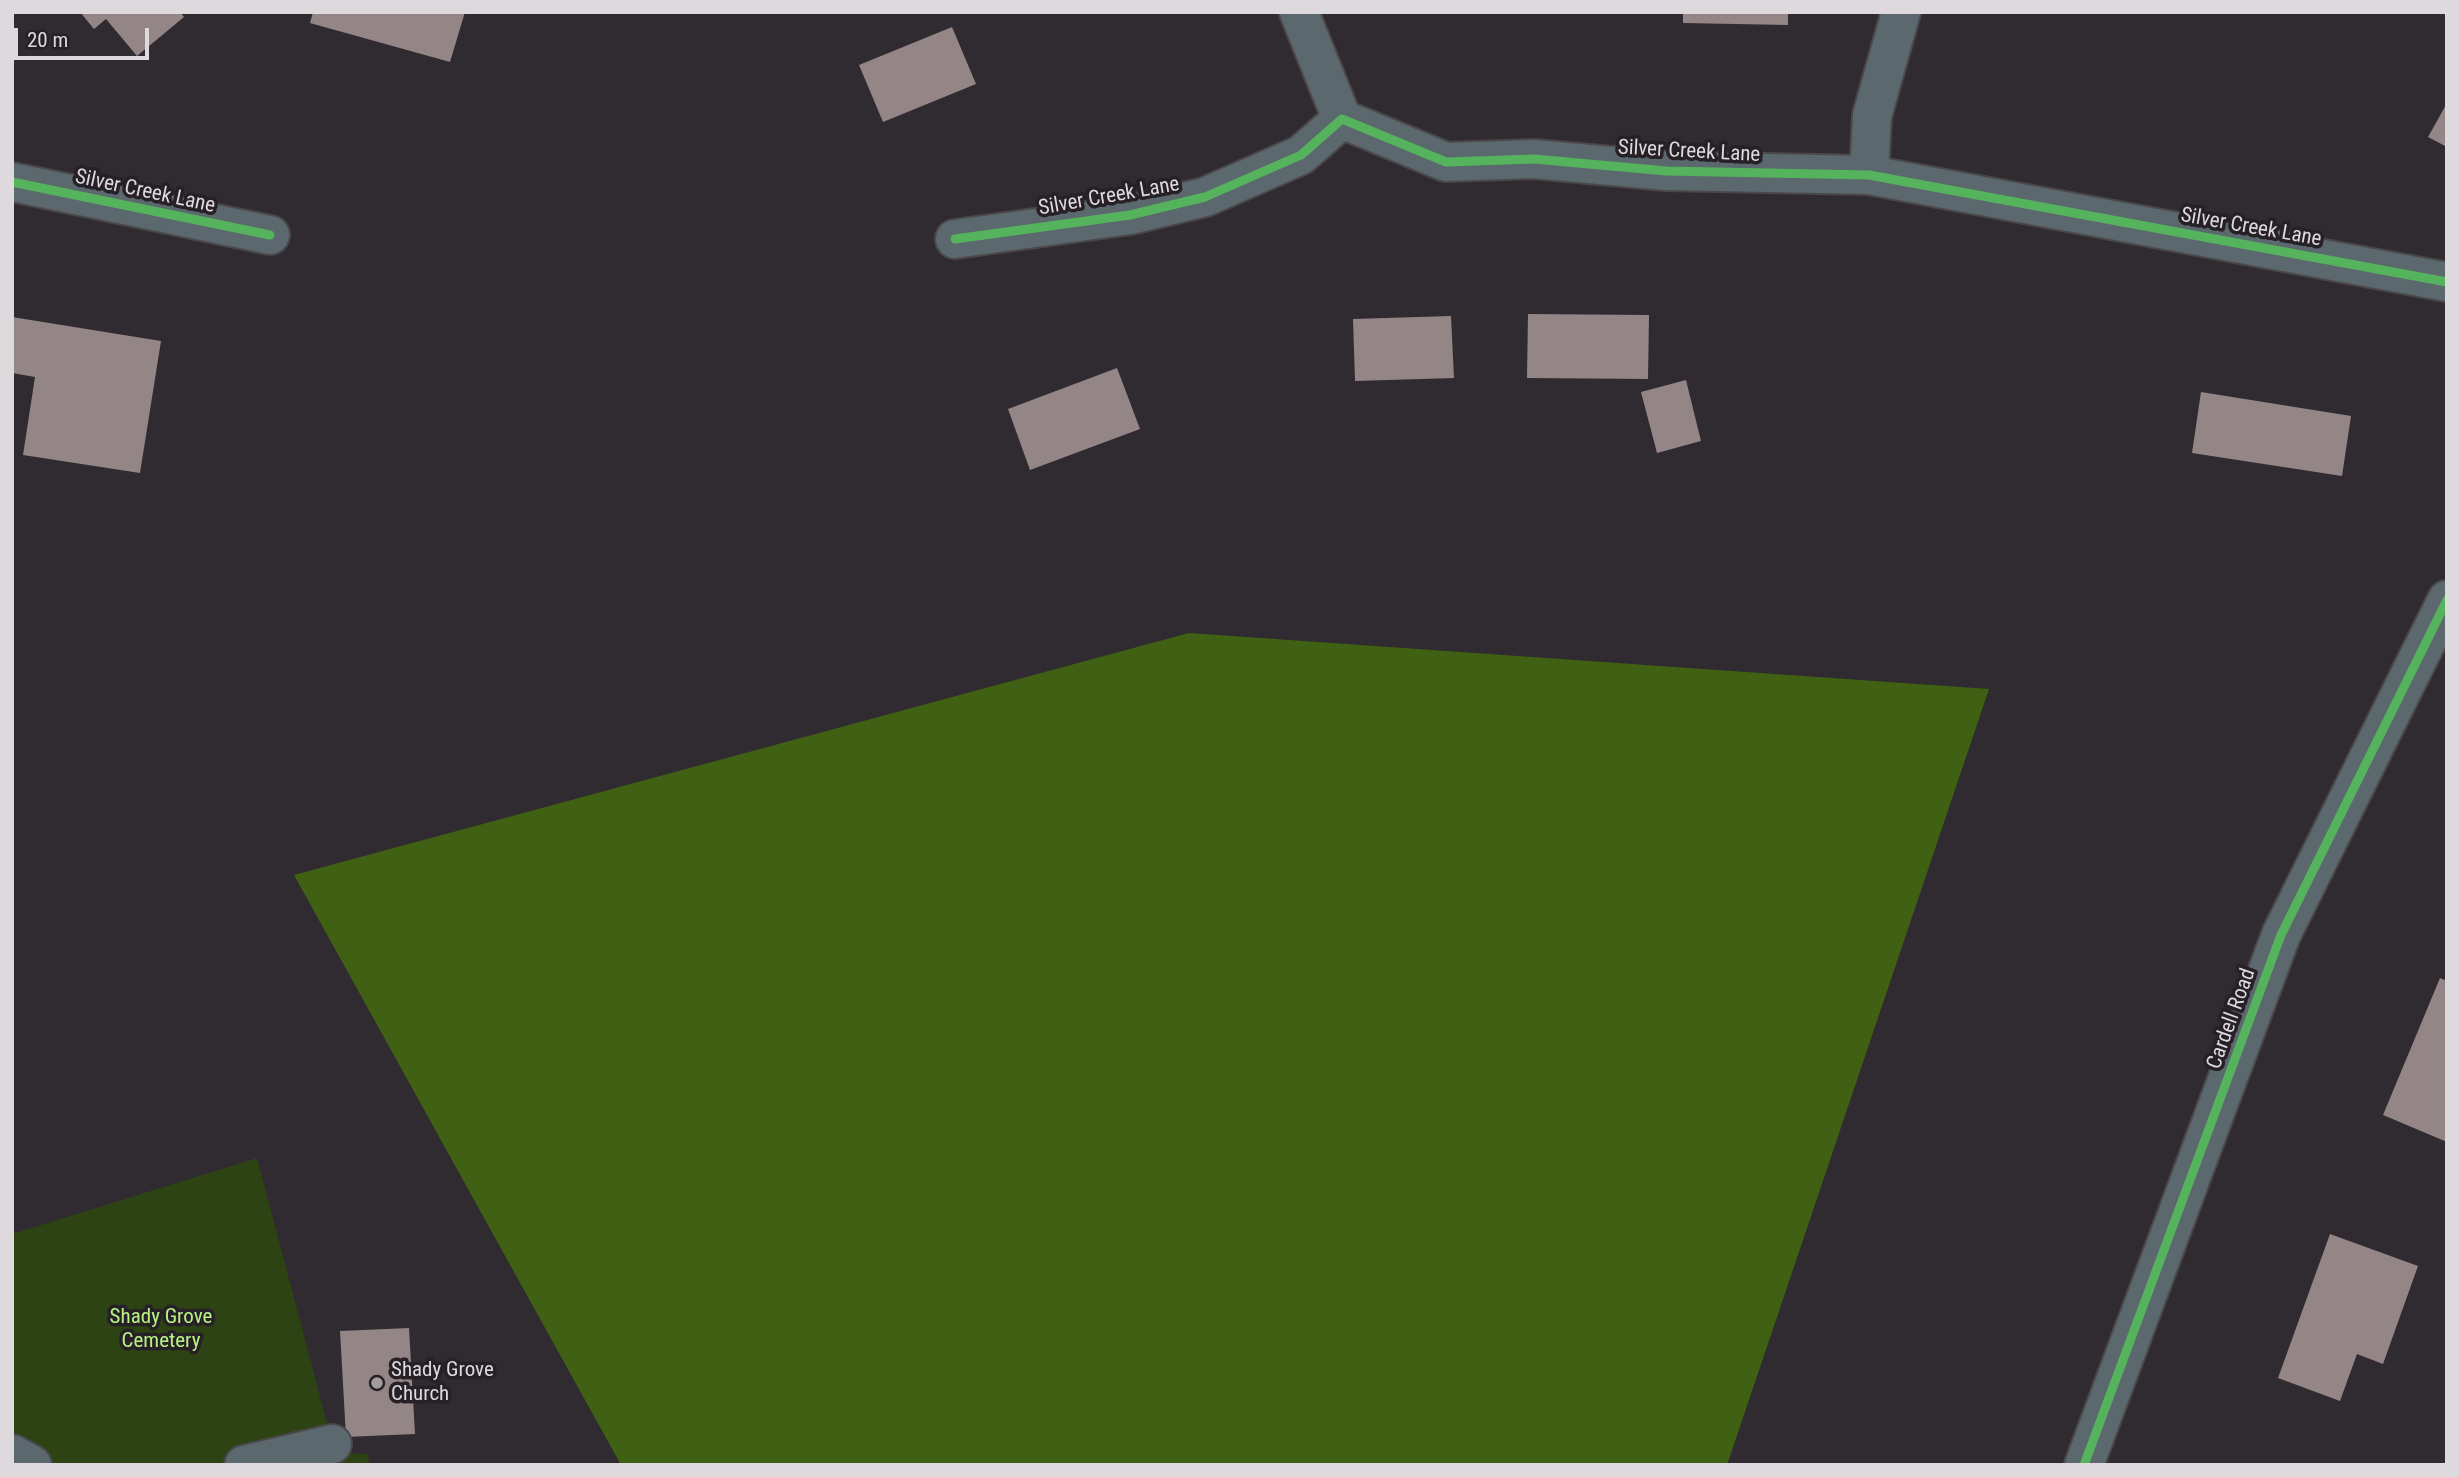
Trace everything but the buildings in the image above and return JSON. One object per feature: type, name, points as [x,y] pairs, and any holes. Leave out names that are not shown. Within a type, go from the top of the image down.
[{"type":"street","points":[[1299,12],[1342,119]]},
{"type":"street","points":[[1869,175],[1871,116],[1901,12]]},
{"type":"street","name":"Silver Creek Lane","points":[[955,239],[1130,215],[1205,197],[1301,155],[1342,119],[1446,162],[1534,159],[1666,171],[1869,175],[2447,282]]},
{"type":"street","name":"Silver Creek Lane","points":[[12,183],[270,235]]},
{"type":"street","name":"Cardell Road","points":[[2084,1465],[2281,935],[2447,600]]},
{"type":"street","points":[[244,1465],[332,1444]]},
{"type":"street","points":[[12,1454],[32,1465]]},
{"type":"green space","points":[[1189,633],[1989,689],[1727,1465],[621,1465],[294,875]]},
{"type":"green space","name":"Shady Grove Cemetery","points":[[257,1158],[335,1453],[369,1454],[368,1465],[12,1465],[12,1234]]},
{"type":"cycle path","points":[[955,239],[1130,215],[1205,197],[1301,155],[1342,119],[1446,162],[1534,159],[1666,171],[1869,175],[2447,282]]},
{"type":"cycle path","points":[[12,182],[270,235]]},
{"type":"cycle path","points":[[2084,1465],[2281,935],[2447,600]]},
{"type":"place","name":"Shady Grove Church","points":[[377,1383]]}]
